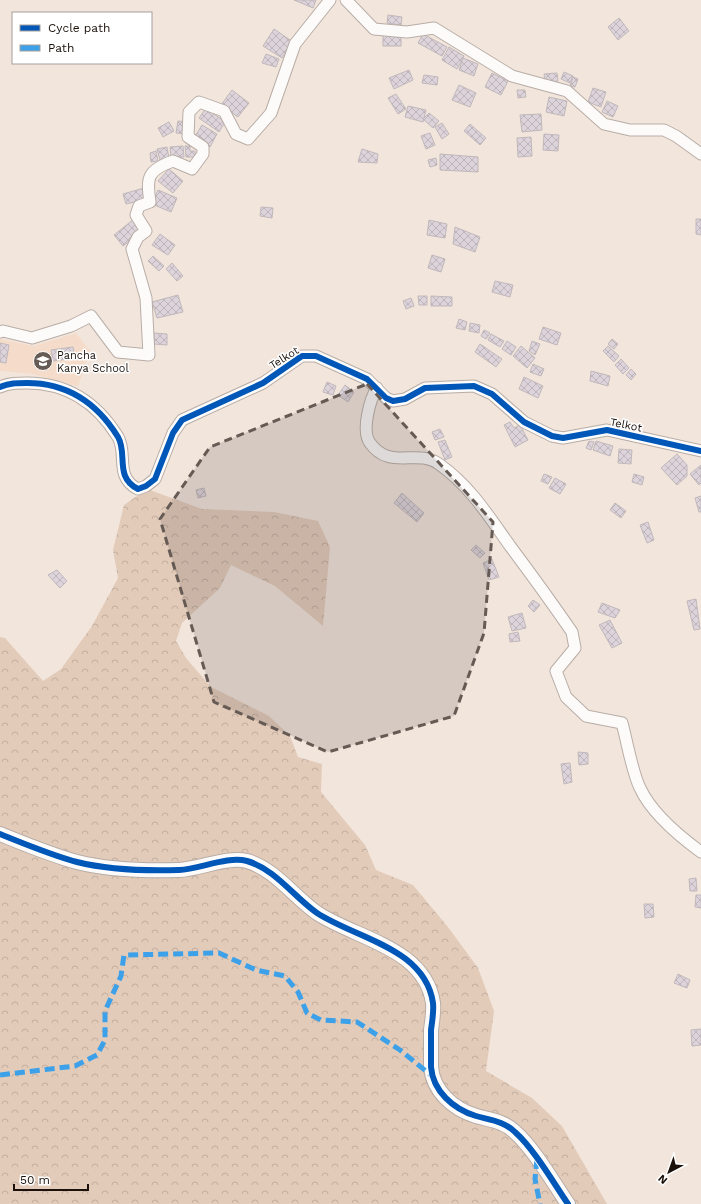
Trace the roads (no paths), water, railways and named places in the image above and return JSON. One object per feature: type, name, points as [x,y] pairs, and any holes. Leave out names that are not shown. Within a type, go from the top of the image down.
[{"type":"street","points":[[0,332],[3,331],[32,338],[71,326],[91,316],[118,352],[149,354],[146,298],[132,249],[138,237],[146,231],[136,215],[139,206],[150,202],[148,180],[157,167],[173,161],[192,169],[203,154],[203,146],[188,138],[189,112],[199,102],[224,111],[236,134],[248,139],[271,113],[295,44],[330,0]]},
{"type":"street","points":[[346,0],[374,29],[407,32],[434,28],[512,76],[568,91],[604,124],[630,130],[664,130],[676,136],[701,154]]},
{"type":"street","name":"Telkot","points":[[0,387],[9,383],[41,383],[64,388],[82,397],[102,417],[119,438],[126,478],[131,485],[138,489],[146,486],[155,479],[172,433],[182,420],[263,383],[302,356],[309,355],[324,359],[367,379],[386,398],[393,401],[399,401],[425,388],[474,386],[492,394],[524,422],[552,436],[563,438],[607,430],[701,451]]},
{"type":"street","points":[[377,388],[371,398],[366,432],[368,441],[381,454],[393,458],[427,459],[438,463],[473,493],[572,632],[575,648],[556,671],[566,697],[586,716],[622,723],[639,788],[652,808],[685,840],[701,852]]},
{"type":"street","points":[[0,834],[76,862],[112,867],[180,870],[236,860],[247,861],[261,867],[317,912],[333,922],[385,946],[409,962],[422,973],[431,990],[434,1005],[431,1067],[436,1088],[458,1108],[475,1116],[500,1122],[514,1131],[524,1141],[568,1204]]},
{"type":"place","name":"Pancha Kanya School","points":[[43,361]]}]
